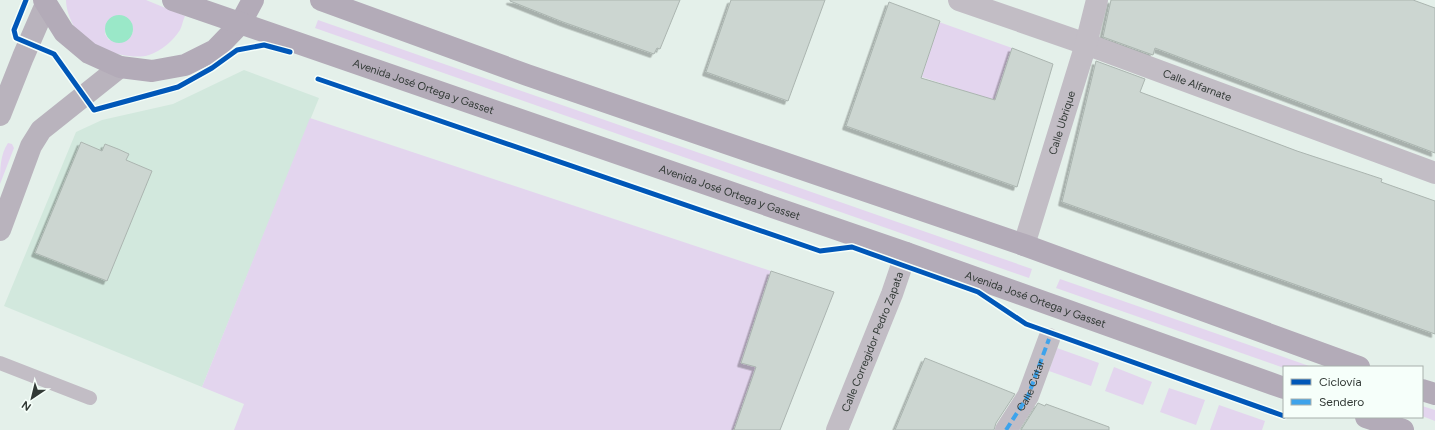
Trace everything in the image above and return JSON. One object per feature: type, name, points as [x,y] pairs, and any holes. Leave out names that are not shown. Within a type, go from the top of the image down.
[{"type":"main road","name":"Avenida José Ortega y Gasset","points":[[173,0],[906,253],[1283,388]]},
{"type":"main road","points":[[45,2],[64,32],[89,53],[120,67],[152,70],[185,65],[214,50],[240,24],[253,0]]},
{"type":"main road","points":[[328,1],[527,75],[1024,245],[1356,366]]},
{"type":"main road","points":[[0,115],[45,2]]},
{"type":"main road","points":[[0,230],[32,146],[41,130],[120,67]]},
{"type":"main road","points":[[1423,390],[1435,394]]},
{"type":"main road","points":[[1369,418],[1403,430]]},
{"type":"street","name":"Calle Alfarnate","points":[[959,0],[1086,44],[1435,173]]},
{"type":"street","name":"Calle Ubrique","points":[[1024,245],[1086,44],[1097,0]]},
{"type":"street","name":"Calle Corregidor Pedro Zapata","points":[[837,430],[892,294],[906,253]]},
{"type":"street","name":"Calle Cútar","points":[[1006,430],[1028,396],[1049,339]]},
{"type":"lane","points":[[0,363],[90,398]]},
{"type":"shaded area","points":[[66,0],[146,0],[185,16],[180,30],[174,38],[158,51],[149,55],[141,56],[122,55],[102,49],[92,44],[79,34],[70,18]],"holes":[[[127,18],[132,25],[133,33],[109,40],[105,34],[105,28]]]},
{"type":"shaded area","points":[[119,15],[129,19],[133,29],[129,39],[119,43],[109,39],[105,29],[109,19]]},
{"type":"shaded area","points":[[318,20],[1032,269],[1029,278],[315,28]]},
{"type":"shaded area","points":[[939,22],[1012,48],[994,104],[965,91],[922,77]]},
{"type":"shaded area","points":[[244,70],[319,98],[202,387],[4,306],[76,132],[102,120],[173,104]]},
{"type":"shaded area","points":[[310,118],[834,292],[780,430],[234,430],[244,404],[202,387]]},
{"type":"shaded area","points":[[8,143],[12,144],[14,148],[0,184],[2,157]]},
{"type":"shaded area","points":[[1060,279],[1309,366],[1283,366],[1283,368],[1056,288]]},
{"type":"shaded area","points":[[1057,348],[1099,363],[1091,386],[1049,371]]},
{"type":"shaded area","points":[[1114,367],[1152,382],[1143,405],[1105,391]]},
{"type":"shaded area","points":[[1169,388],[1205,400],[1196,425],[1160,412]]},
{"type":"shaded area","points":[[1219,405],[1265,421],[1262,430],[1210,430]]},
{"type":"shaded area","points":[[1423,406],[1435,410],[1435,421],[1423,416]]},
{"type":"building","points":[[510,0],[680,0],[660,49],[657,48],[654,54],[563,22]]},
{"type":"building","points":[[731,0],[825,0],[788,101],[706,72]]},
{"type":"building","points":[[1111,0],[1413,0],[1435,8],[1435,153],[1155,48],[1153,55],[1103,37]]},
{"type":"building","points":[[889,2],[940,21],[921,78],[995,100],[1012,48],[1053,64],[1017,187],[846,126]]},
{"type":"building","points":[[1096,61],[1145,79],[1140,92],[1297,151],[1382,179],[1381,182],[1435,201],[1435,334],[1062,202]]},
{"type":"building","points":[[81,142],[102,151],[105,144],[118,149],[129,154],[126,160],[152,171],[107,281],[35,253]]},
{"type":"building","points":[[771,271],[834,292],[780,430],[734,430],[756,367],[741,363]]},
{"type":"building","points":[[925,358],[1015,394],[996,423],[994,430],[895,430]]},
{"type":"building","points":[[1038,403],[1045,406],[1046,404],[1109,427],[1109,430],[1021,430]]},
{"type":"marked path","points":[[1006,430],[1028,396],[1049,339]]},
{"type":"cycle path","points":[[26,0],[14,30],[16,38],[54,54],[94,110],[178,87],[212,68],[237,50],[264,45],[290,52]]},
{"type":"cycle path","points":[[318,79],[820,251],[852,247],[978,292],[1026,324],[1283,416]]}]
